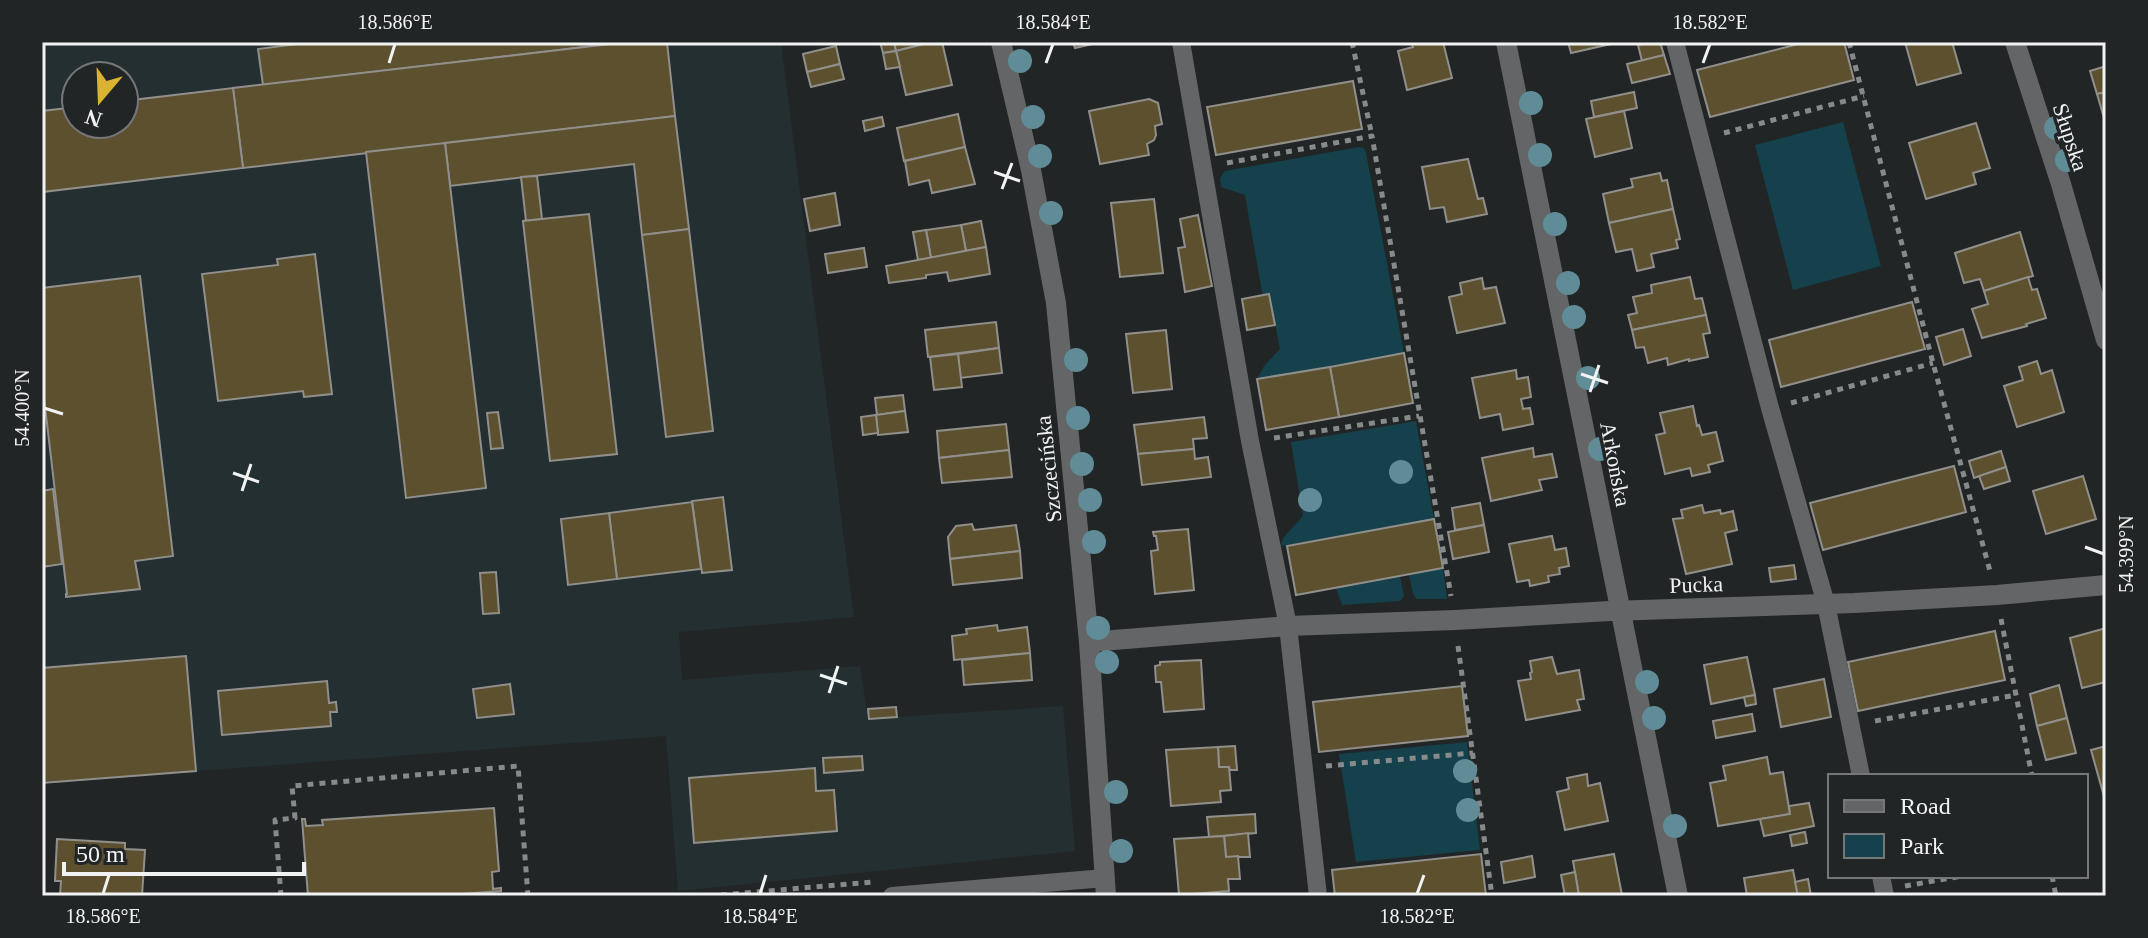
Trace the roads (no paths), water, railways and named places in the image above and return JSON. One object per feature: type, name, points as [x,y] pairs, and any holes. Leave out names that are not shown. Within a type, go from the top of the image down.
[{"type":"street","name":"Szczecińska","points":[[1001,42],[1031,170],[1056,303],[1089,642],[1105,887]]},
{"type":"street","name":"Arkońska","points":[[1506,42],[1678,896]]},
{"type":"street","name":"Słupska","points":[[2015,42],[2061,184],[2106,340]]},
{"type":"street","name":"Pucka","points":[[1089,642],[1288,626],[1826,604],[1997,595],[2106,585]]},
{"type":"lane","points":[[1181,42],[1250,441],[1288,626],[1318,896]]},
{"type":"lane","points":[[1675,42],[1770,408],[1826,604],[1861,774]]},
{"type":"lane","points":[[892,896],[1105,887]]}]
